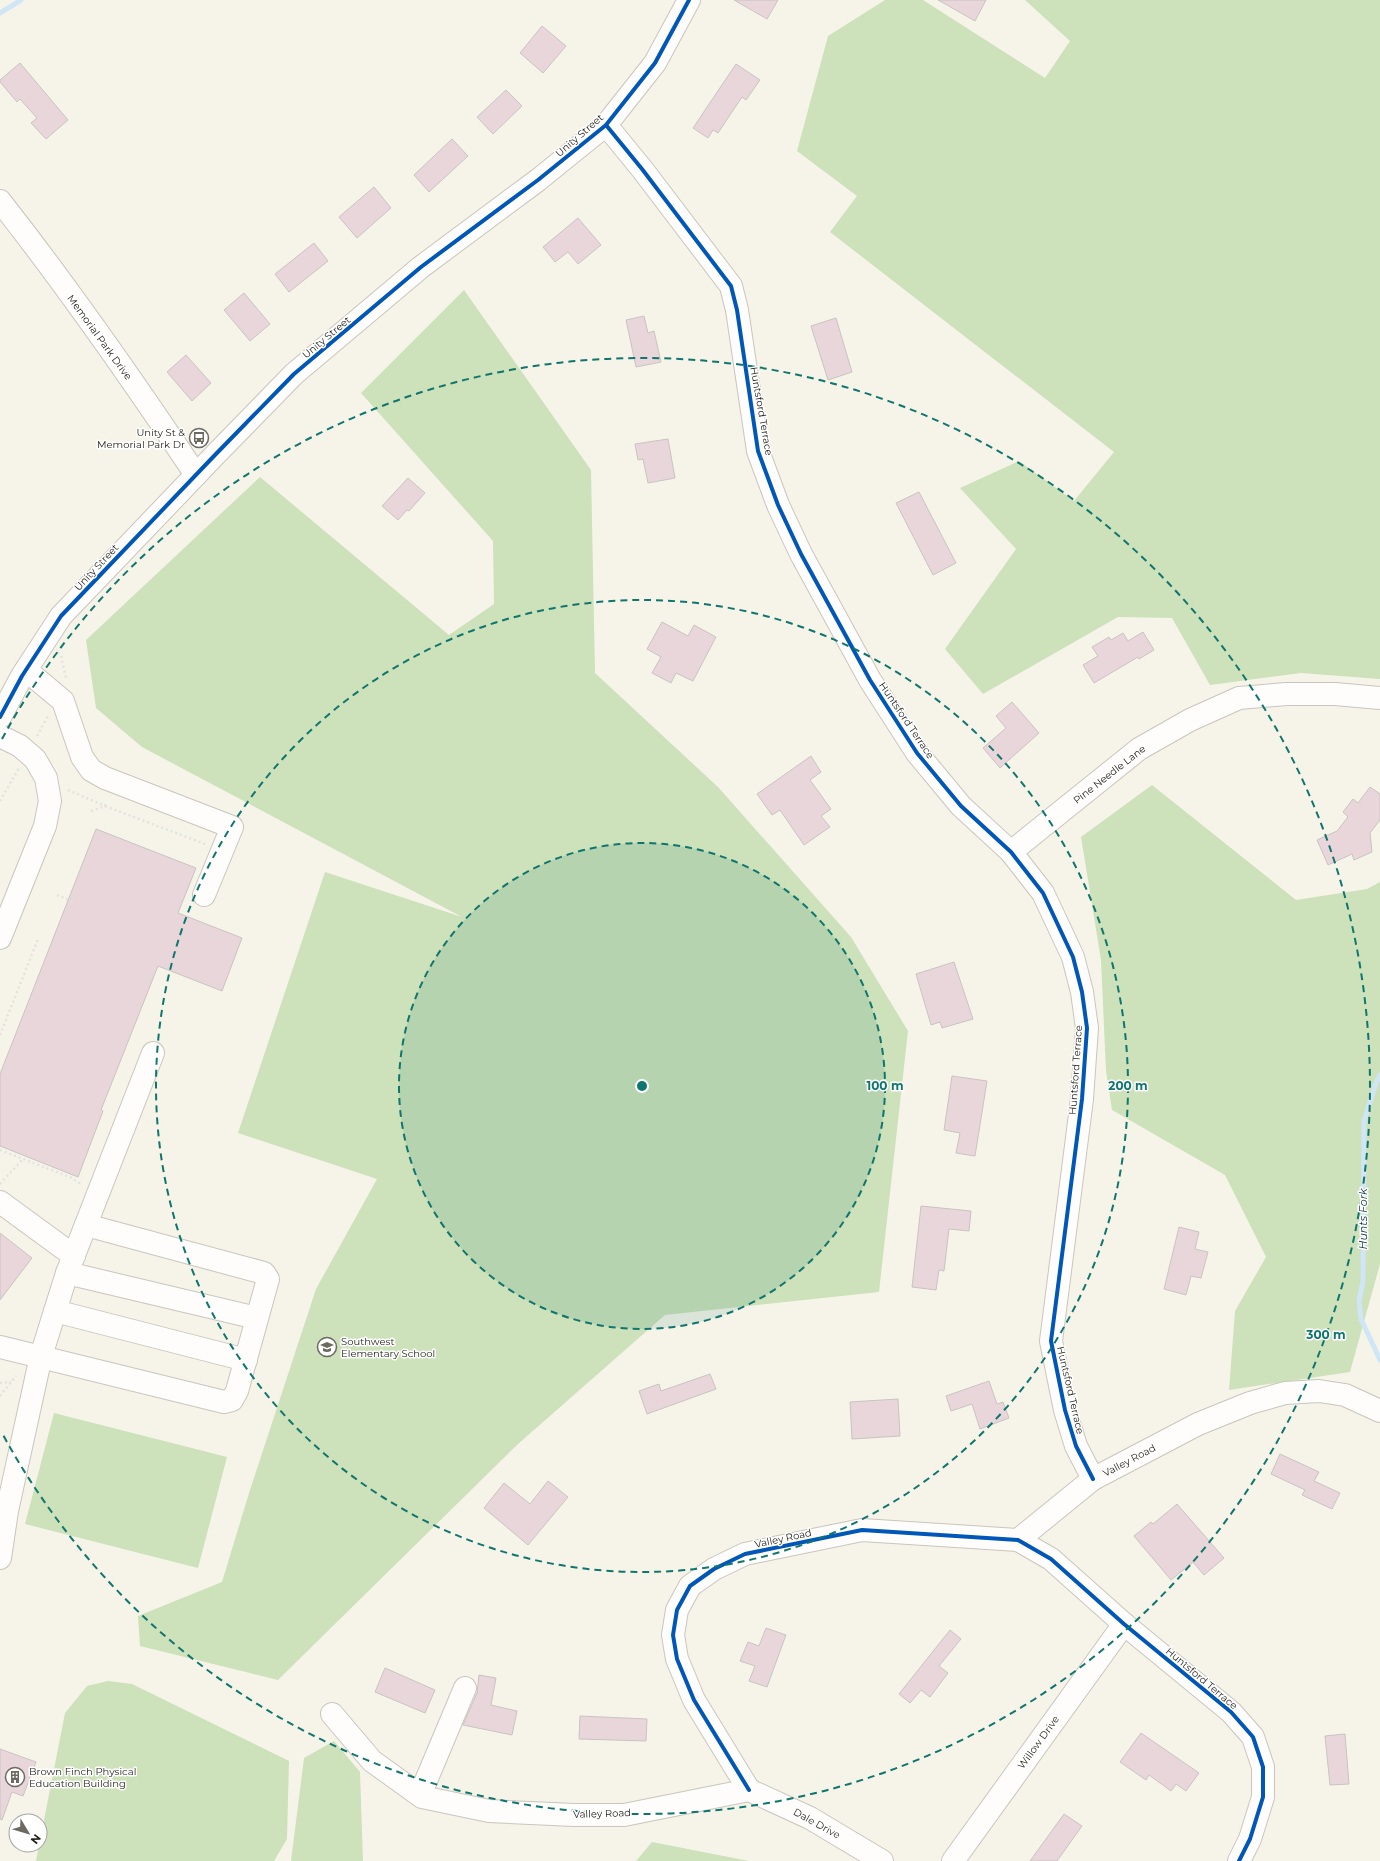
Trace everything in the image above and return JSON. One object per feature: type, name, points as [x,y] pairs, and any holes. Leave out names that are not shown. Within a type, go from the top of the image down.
[{"type":"street","name":"Unity Street","points":[[0,717],[26,670],[61,616],[196,475],[294,374],[421,267],[538,180],[606,124],[655,62],[689,0]]},
{"type":"street","name":"Huntsford Terrace","points":[[606,124],[731,286],[737,310],[758,451],[778,505],[801,554],[870,680],[917,753],[961,806],[1011,852],[1043,893],[1073,956],[1082,992],[1087,1023],[1082,1098],[1051,1341],[1065,1410],[1076,1446],[1093,1479]]},
{"type":"street","name":"Memorial Park Drive","points":[[0,201],[28,237],[148,403],[196,475]]},
{"type":"street","points":[[26,670],[63,702],[82,756],[91,770],[105,778],[232,827],[204,895]]},
{"type":"street","name":"Pine Needle Lane","points":[[1011,852],[1138,749],[1190,720],[1239,698],[1286,694],[1336,694],[1380,698]]},
{"type":"street","points":[[0,736],[20,746],[35,759],[46,778],[50,801],[44,826],[0,938]]},
{"type":"street","points":[[0,1558],[6,1512],[41,1356],[71,1264],[153,1053]]},
{"type":"street","points":[[0,1202],[46,1237],[71,1264],[257,1318]]},
{"type":"street","points":[[0,1347],[224,1402],[232,1400],[238,1391],[268,1279],[264,1273],[86,1225]]},
{"type":"street","points":[[55,1311],[246,1360]]},
{"type":"street","name":"Valley Road","points":[[332,1714],[372,1761],[420,1795],[489,1812],[624,1815],[749,1790],[694,1700],[677,1659],[673,1635],[677,1610],[690,1586],[714,1569],[745,1554],[862,1530],[1018,1540],[1093,1479],[1198,1424],[1250,1403],[1285,1393],[1319,1391],[1345,1395],[1380,1411]]},
{"type":"street","name":"Huntsford Terrace","points":[[1018,1540],[1051,1558],[1124,1624],[1231,1712],[1253,1737],[1263,1767],[1263,1797],[1250,1839],[1239,1861]]},
{"type":"street","name":"Willow Drive","points":[[953,1861],[1124,1624]]},
{"type":"street","points":[[420,1795],[465,1688]]},
{"type":"street","name":"Dale Drive","points":[[749,1790],[810,1818],[882,1861]]},
{"type":"path","points":[[0,801],[28,753]]},
{"type":"path","points":[[46,778],[79,796],[212,847]]},
{"type":"path","points":[[105,806],[106,802]]},
{"type":"path","points":[[91,811],[105,806]]},
{"type":"path","points":[[57,895],[74,902]]},
{"type":"path","points":[[0,1035],[38,939]]},
{"type":"path","points":[[0,1150],[72,1178],[97,1195]]},
{"type":"path","points":[[0,1185],[23,1159]]},
{"type":"path","points":[[0,1382],[11,1382]]},
{"type":"green space","points":[[885,0],[923,0],[1045,78],[1070,41],[1025,0],[1380,0],[1380,679],[1301,673],[1210,685],[1172,618],[1118,617],[983,694],[945,649],[1016,549],[960,488],[1019,461],[1074,501],[1114,452],[830,232],[857,196],[797,151],[828,36]]},
{"type":"green space","points":[[464,290],[591,470],[595,673],[718,787],[851,937],[908,1031],[879,1292],[665,1315],[518,1444],[278,1680],[140,1646],[138,1616],[222,1582],[249,1493],[316,1289],[377,1179],[238,1133],[325,872],[462,917],[142,747],[96,708],[86,640],[260,477],[449,635],[494,604],[493,541],[361,393]]},
{"type":"green space","points":[[1152,785],[1296,900],[1367,889],[1380,882],[1380,1264],[1350,1372],[1229,1390],[1235,1311],[1266,1257],[1225,1175],[1112,1110],[1106,1071],[1101,960],[1081,837]]},
{"type":"green space","points":[[54,1413],[227,1457],[198,1568],[25,1524]]},
{"type":"green space","points":[[108,1681],[132,1684],[289,1761],[287,1839],[274,1861],[36,1861],[38,1853],[48,1853],[48,1813],[45,1813],[65,1713],[87,1686]]},
{"type":"green space","points":[[334,1741],[360,1772],[363,1861],[291,1861],[304,1758]]},
{"type":"green space","points":[[652,1842],[749,1861],[636,1861]]},
{"type":"building","points":[[734,0],[778,0],[767,19]]},
{"type":"building","points":[[938,0],[986,0],[975,21]]},
{"type":"building","points":[[542,26],[566,46],[543,73],[520,53]]},
{"type":"building","points":[[20,63],[68,120],[46,139],[31,123],[37,118],[20,99],[17,102],[0,82],[0,80]]},
{"type":"building","points":[[736,64],[760,80],[746,100],[742,97],[718,133],[713,130],[708,138],[693,128]]},
{"type":"building","points":[[506,90],[522,106],[493,134],[477,117]]},
{"type":"building","points":[[452,139],[468,156],[429,192],[414,175]]},
{"type":"building","points":[[374,187],[391,208],[357,238],[339,217]]},
{"type":"building","points":[[578,218],[601,245],[578,264],[568,252],[555,262],[543,247]]},
{"type":"building","points":[[314,243],[328,261],[289,292],[275,274]]},
{"type":"building","points":[[244,293],[270,324],[250,341],[224,310]]},
{"type":"building","points":[[644,316],[648,333],[654,331],[661,362],[636,367],[626,320]]},
{"type":"building","points":[[836,318],[852,372],[828,380],[811,326]]},
{"type":"building","points":[[186,355],[211,383],[192,401],[167,372]]},
{"type":"building","points":[[668,439],[675,478],[648,483],[643,459],[638,460],[635,444]]},
{"type":"building","points":[[408,478],[425,493],[409,511],[407,510],[398,520],[382,506]]},
{"type":"building","points":[[919,492],[956,563],[933,575],[896,503]]},
{"type":"building","points":[[662,622],[688,636],[694,625],[716,637],[693,681],[676,673],[671,683],[652,673],[661,657],[647,649]]},
{"type":"building","points":[[1143,632],[1154,650],[1139,659],[1138,657],[1094,683],[1083,665],[1098,656],[1092,647],[1109,637],[1111,640],[1123,633],[1128,641]]},
{"type":"building","points":[[1012,702],[1039,733],[1000,768],[983,748],[1006,728],[996,716]]},
{"type":"building","points":[[811,756],[821,772],[810,780],[831,809],[821,816],[830,827],[804,845],[780,810],[772,815],[757,794]]},
{"type":"building","points":[[1370,787],[1380,794],[1380,820],[1370,833],[1372,852],[1354,860],[1352,854],[1328,865],[1317,840],[1337,831],[1348,817],[1343,812],[1353,799],[1358,803]]},
{"type":"building","points":[[96,829],[196,868],[178,913],[242,938],[222,991],[158,966],[101,1110],[103,1111],[78,1177],[0,1146],[0,1074]]},
{"type":"building","points":[[954,962],[973,1019],[942,1028],[940,1022],[931,1025],[916,974]]},
{"type":"building","points":[[952,1076],[987,1081],[975,1156],[956,1153],[960,1133],[944,1130]]},
{"type":"building","points":[[921,1206],[971,1211],[969,1231],[949,1229],[944,1271],[939,1270],[936,1290],[912,1287]]},
{"type":"building","points":[[1179,1227],[1199,1232],[1195,1249],[1208,1252],[1201,1278],[1191,1276],[1186,1295],[1164,1289]]},
{"type":"building","points":[[0,1233],[32,1258],[0,1300]]},
{"type":"building","points":[[710,1374],[716,1389],[647,1414],[639,1391],[659,1384],[661,1391]]},
{"type":"building","points":[[989,1381],[997,1404],[1003,1402],[1009,1418],[980,1429],[972,1404],[951,1411],[946,1396]]},
{"type":"building","points":[[898,1399],[900,1436],[852,1439],[850,1402]]},
{"type":"building","points":[[1280,1454],[1319,1472],[1314,1481],[1340,1493],[1332,1509],[1302,1495],[1305,1490],[1271,1474]]},
{"type":"building","points":[[548,1481],[568,1497],[528,1545],[484,1508],[504,1483],[530,1504]]},
{"type":"building","points":[[1177,1504],[1224,1558],[1204,1575],[1193,1562],[1171,1580],[1134,1536],[1151,1522],[1153,1524]]},
{"type":"building","points":[[766,1628],[786,1635],[767,1687],[749,1681],[755,1666],[740,1661],[748,1642],[759,1646]]},
{"type":"building","points":[[950,1630],[961,1639],[939,1666],[948,1673],[930,1697],[921,1690],[910,1703],[899,1694]]},
{"type":"building","points":[[385,1668],[435,1690],[425,1713],[375,1692]]},
{"type":"building","points":[[479,1675],[496,1678],[491,1705],[517,1711],[512,1735],[463,1725],[477,1693]]},
{"type":"building","points":[[580,1716],[647,1719],[646,1741],[579,1739]]},
{"type":"building","points":[[1141,1733],[1199,1773],[1186,1791],[1176,1784],[1171,1791],[1149,1775],[1146,1780],[1120,1762]]},
{"type":"building","points":[[1345,1734],[1349,1784],[1330,1785],[1325,1736]]},
{"type":"building","name":"Brown Finch Physical Education Building","points":[[0,1749],[36,1762],[23,1796],[12,1792],[2,1820],[0,1819]]},
{"type":"building","points":[[1064,1814],[1082,1826],[1057,1861],[1030,1861]]},
{"type":"waterway","points":[[0,13],[21,0]]},
{"type":"waterway","name":"Hunts Fork","points":[[1380,1075],[1364,1121],[1363,1281],[1359,1301],[1361,1319],[1380,1360]]},
{"type":"cycle path","points":[[0,717],[22,676],[61,616],[294,374],[421,267],[538,180],[606,125],[655,63],[689,0]]},
{"type":"cycle path","points":[[606,125],[642,169],[731,286],[737,310],[758,451],[778,505],[801,554],[870,680],[917,753],[961,806],[1011,852],[1043,893],[1073,957],[1082,992],[1087,1028],[1082,1099],[1051,1341],[1065,1410],[1076,1446],[1093,1479]]},
{"type":"cycle path","points":[[749,1790],[694,1700],[677,1659],[673,1635],[677,1610],[690,1586],[714,1569],[745,1554],[862,1530],[1018,1540],[1051,1559],[1124,1624],[1231,1712],[1253,1737],[1263,1767],[1263,1797],[1250,1839],[1239,1861]]},
{"type":"place","name":"Unity St & Memorial Park Dr","points":[[199,438]]},
{"type":"place","name":"Southwest Elementary School","points":[[327,1347]]},
{"type":"place","name":"Brown Finch Physical Education Building","points":[[15,1777]]}]
